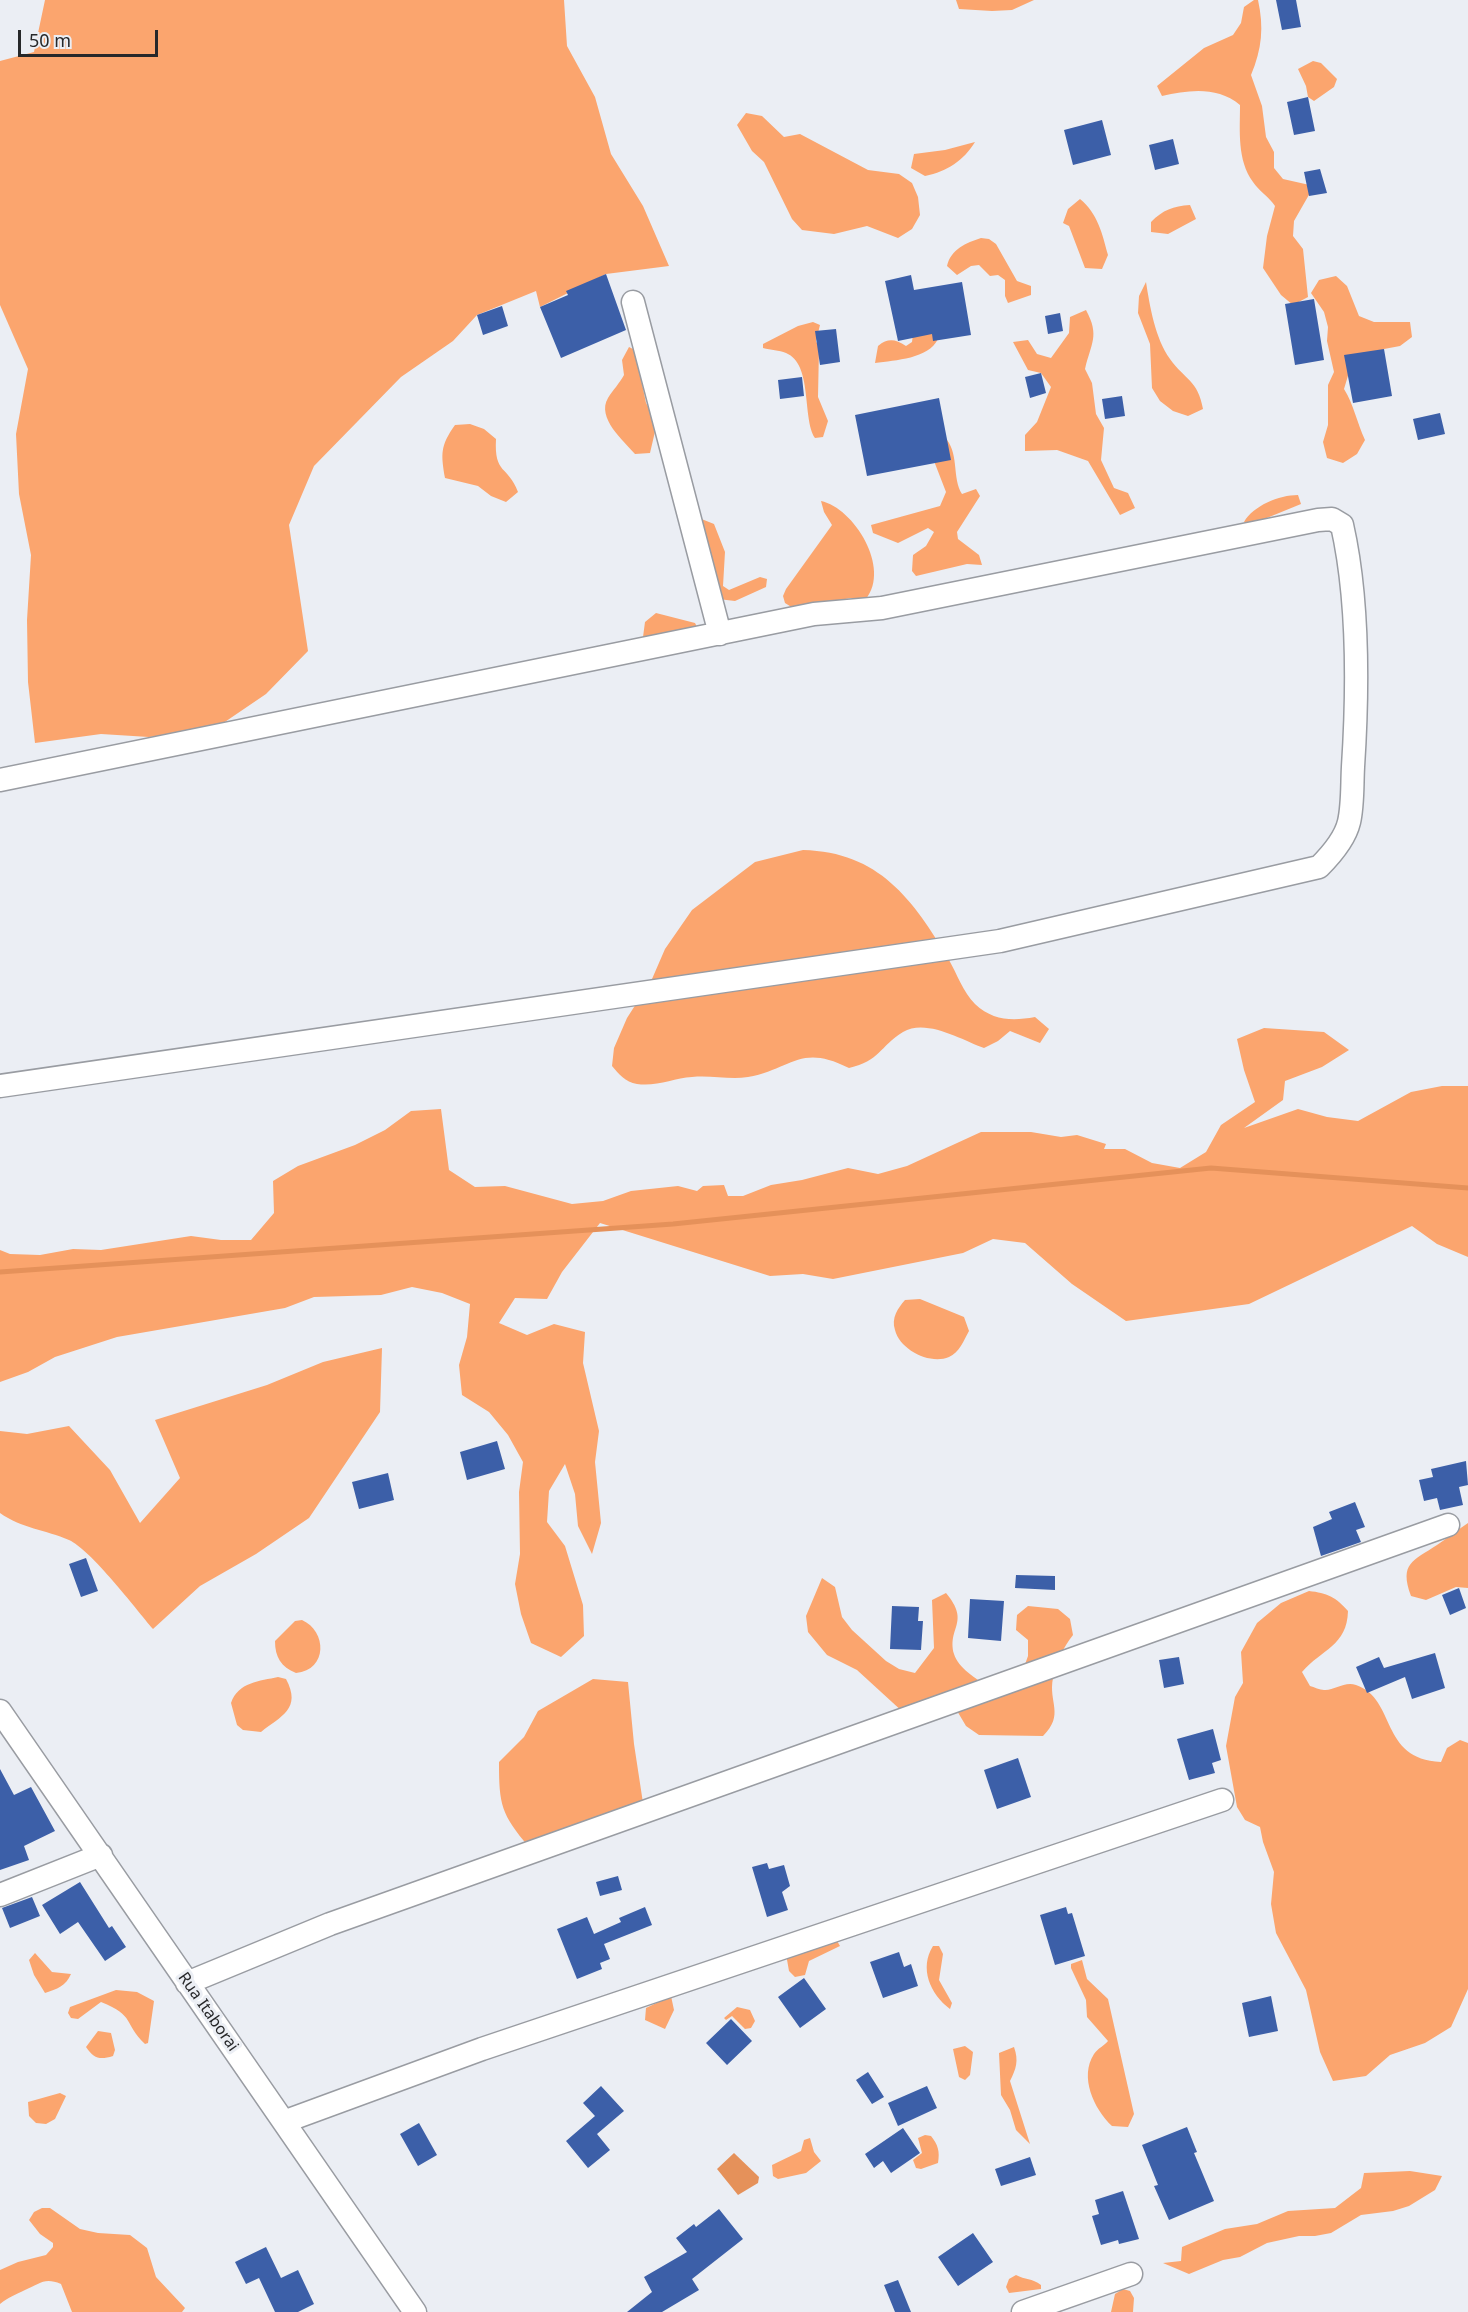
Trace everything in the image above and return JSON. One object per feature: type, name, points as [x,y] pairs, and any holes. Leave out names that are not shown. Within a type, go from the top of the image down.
[{"type":"street","points":[[633,302],[720,634]]},
{"type":"street","points":[[0,780],[814,614],[882,608],[977,587],[1056,574],[1231,536],[1332,519],[1342,525],[1350,561],[1354,604],[1354,741],[1349,823],[1334,851],[1319,867],[1000,941],[0,1086]]},
{"type":"street","points":[[187,1983],[330,1924],[1448,1525]]},
{"type":"street","name":"Rua Itaborai","points":[[0,1711],[187,1983],[286,2121],[328,2188],[416,2312]]},
{"type":"street","points":[[286,2121],[493,2045],[1222,1800]]},
{"type":"street","points":[[0,1895],[101,1855]]},
{"type":"street","points":[[1023,2312],[1131,2274]]},
{"type":"shaded area","points":[[45,0],[564,0],[567,46],[595,97],[611,154],[643,206],[669,266],[606,274],[540,307],[536,291],[477,315],[453,341],[401,377],[314,466],[289,525],[308,651],[266,694],[213,730],[149,737],[101,734],[35,743],[28,682],[27,620],[31,555],[19,494],[16,434],[28,369],[0,305],[0,61],[34,52]]},
{"type":"shaded area","points":[[956,0],[1034,0],[1012,10],[992,11],[959,9]]},
{"type":"shaded area","points":[[1258,0],[1261,29],[1260,47],[1251,75],[1262,106],[1266,137],[1274,152],[1274,168],[1283,179],[1314,186],[1294,221],[1293,236],[1303,249],[1308,297],[1293,305],[1281,295],[1263,268],[1267,236],[1275,206],[1253,182],[1244,164],[1240,135],[1240,105],[1212,92],[1192,91],[1162,96],[1157,86],[1204,48],[1233,35],[1241,23],[1244,7]]},
{"type":"shaded area","points":[[1313,61],[1321,63],[1337,79],[1334,87],[1314,101],[1308,97],[1306,86],[1298,69]]},
{"type":"shaded area","points":[[746,113],[762,116],[784,137],[800,134],[868,170],[899,174],[912,183],[918,197],[920,215],[912,229],[898,238],[867,226],[834,234],[802,230],[792,219],[764,162],[752,151],[737,125]]},
{"type":"shaded area","points":[[975,142],[960,160],[941,171],[925,176],[911,168],[914,154],[945,150]]},
{"type":"shaded area","points":[[1080,199],[1091,211],[1104,239],[1108,255],[1102,269],[1085,268],[1069,226],[1063,223],[1068,209]]},
{"type":"shaded area","points":[[1190,205],[1196,219],[1168,234],[1151,232],[1151,222],[1160,214],[1173,208]]},
{"type":"shaded area","points":[[981,238],[989,239],[996,244],[1017,281],[1031,286],[1031,295],[1008,303],[1005,296],[1005,280],[998,275],[990,276],[979,265],[971,266],[957,275],[947,266],[956,251]]},
{"type":"shaded area","points":[[1336,276],[1347,286],[1359,316],[1374,322],[1410,322],[1412,337],[1400,346],[1384,349],[1371,358],[1353,359],[1344,389],[1365,440],[1357,454],[1343,463],[1327,458],[1323,442],[1328,425],[1328,385],[1334,372],[1327,341],[1328,327],[1324,312],[1311,293],[1319,280]]},
{"type":"shaded area","points":[[1146,282],[1151,312],[1160,342],[1170,359],[1194,386],[1201,399],[1203,409],[1188,416],[1173,411],[1160,401],[1152,388],[1150,344],[1138,313],[1139,296]]},
{"type":"shaded area","points":[[1086,310],[1093,327],[1093,340],[1085,369],[1092,383],[1096,414],[1104,428],[1101,460],[1114,488],[1128,493],[1135,508],[1120,515],[1088,461],[1057,450],[1025,451],[1025,435],[1037,422],[1051,387],[1041,373],[1028,370],[1013,342],[1028,340],[1037,354],[1051,358],[1069,333],[1070,317]]},
{"type":"shaded area","points":[[915,318],[938,339],[933,346],[919,355],[875,363],[878,346],[882,343],[892,340],[906,346],[912,342]]},
{"type":"shaded area","points":[[813,322],[820,325],[816,341],[819,348],[818,397],[828,421],[823,437],[815,438],[811,429],[804,379],[800,368],[786,353],[763,348],[763,344],[798,326]]},
{"type":"shaded area","points":[[629,347],[635,350],[646,403],[657,423],[650,453],[635,454],[613,429],[606,413],[605,406],[608,398],[624,375],[622,360]]},
{"type":"shaded area","points":[[470,424],[484,429],[496,439],[499,464],[510,477],[518,492],[506,502],[491,496],[478,486],[445,478],[442,456],[444,445],[455,425]]},
{"type":"shaded area","points":[[947,440],[953,453],[957,481],[962,494],[976,489],[980,496],[957,532],[958,539],[979,555],[982,565],[967,564],[916,576],[912,571],[913,555],[926,546],[934,532],[928,528],[898,543],[873,533],[871,525],[940,506],[946,492],[934,461]]},
{"type":"shaded area","points":[[1298,495],[1301,504],[1257,522],[1244,522],[1248,516],[1267,502]]},
{"type":"shaded area","points":[[821,501],[845,515],[865,541],[874,572],[873,586],[866,599],[851,598],[793,608],[785,603],[783,596],[786,589],[832,525],[824,512]]},
{"type":"shaded area","points":[[699,518],[714,524],[725,552],[723,586],[729,590],[760,577],[767,579],[766,587],[735,601],[718,599]]},
{"type":"shaded area","points":[[656,613],[695,623],[697,627],[655,639],[643,637],[645,622]]},
{"type":"shaded area","points":[[803,850],[830,853],[853,859],[891,883],[922,917],[949,960],[960,983],[975,1004],[996,1017],[1019,1019],[1035,1017],[1049,1029],[1040,1043],[1010,1031],[998,1041],[984,1048],[944,1032],[922,1027],[903,1032],[867,1062],[849,1068],[832,1061],[807,1058],[741,1078],[692,1077],[644,1085],[633,1083],[623,1077],[612,1066],[614,1048],[627,1018],[652,979],[665,949],[692,910],[755,862]]},
{"type":"shaded area","points":[[1264,1028],[1324,1032],[1349,1050],[1322,1067],[1285,1081],[1283,1100],[1244,1128],[1298,1109],[1327,1117],[1358,1121],[1411,1092],[1442,1086],[1468,1086],[1468,1257],[1437,1244],[1412,1226],[1249,1304],[1126,1321],[1072,1284],[1025,1243],[993,1239],[963,1253],[833,1279],[803,1274],[770,1276],[600,1223],[562,1272],[547,1299],[515,1298],[499,1323],[527,1335],[554,1324],[585,1332],[583,1363],[599,1431],[595,1462],[601,1523],[592,1554],[578,1526],[575,1494],[565,1464],[549,1491],[547,1522],[565,1546],[583,1605],[584,1636],[561,1657],[531,1643],[521,1614],[515,1584],[520,1554],[519,1492],[523,1462],[508,1435],[489,1412],[462,1395],[459,1365],[467,1337],[470,1304],[442,1293],[412,1287],[381,1295],[314,1297],[285,1308],[117,1337],[55,1357],[28,1372],[0,1382],[0,1250],[10,1254],[40,1255],[73,1249],[101,1250],[191,1236],[221,1240],[251,1240],[274,1213],[273,1181],[298,1166],[355,1145],[385,1130],[411,1111],[441,1109],[449,1170],[475,1187],[505,1186],[572,1204],[603,1201],[631,1191],[678,1186],[697,1191],[703,1186],[724,1185],[728,1196],[743,1196],[771,1185],[802,1180],[848,1168],[878,1174],[907,1166],[981,1132],[1031,1132],[1061,1137],[1077,1135],[1106,1144],[1104,1149],[1125,1149],[1152,1163],[1180,1168],[1206,1152],[1221,1125],[1255,1102],[1237,1039]]},
{"type":"shaded area","points":[[920,1299],[964,1317],[969,1331],[953,1355],[941,1359],[925,1357],[909,1349],[898,1337],[894,1321],[898,1310],[905,1300]]},
{"type":"shaded area","points":[[382,1348],[380,1412],[309,1518],[256,1554],[200,1586],[153,1629],[101,1567],[78,1546],[69,1540],[16,1522],[0,1513],[0,1431],[27,1434],[69,1426],[110,1470],[140,1523],[180,1478],[155,1420],[267,1385],[323,1362]]},
{"type":"shaded area","points":[[1468,1523],[1468,1588],[1456,1587],[1426,1600],[1411,1596],[1407,1576],[1410,1564]]},
{"type":"shaded area","points":[[822,1578],[835,1587],[842,1617],[852,1630],[886,1661],[899,1669],[915,1673],[934,1648],[932,1600],[946,1593],[957,1611],[957,1625],[953,1637],[956,1659],[968,1673],[988,1687],[1023,1670],[1028,1656],[1028,1640],[1016,1630],[1017,1615],[1028,1606],[1058,1609],[1070,1619],[1073,1635],[1060,1655],[1054,1673],[1052,1687],[1055,1715],[1050,1728],[1043,1736],[979,1735],[966,1726],[950,1699],[935,1695],[925,1708],[904,1713],[857,1670],[827,1655],[808,1632],[806,1616]]},
{"type":"shaded area","points":[[1309,1591],[1331,1597],[1348,1611],[1347,1623],[1338,1640],[1302,1672],[1310,1686],[1328,1690],[1352,1684],[1369,1692],[1378,1703],[1398,1740],[1407,1751],[1421,1758],[1441,1762],[1447,1748],[1460,1740],[1468,1743],[1468,1989],[1451,2027],[1425,2043],[1390,2055],[1366,2076],[1333,2081],[1320,2052],[1306,1990],[1276,1933],[1271,1904],[1274,1872],[1260,1827],[1245,1820],[1237,1807],[1226,1746],[1235,1697],[1243,1683],[1241,1652],[1257,1623],[1281,1603]]},
{"type":"shaded area","points":[[302,1620],[316,1632],[320,1641],[320,1650],[319,1658],[314,1665],[296,1673],[286,1668],[280,1661],[275,1641],[295,1621]]},
{"type":"shaded area","points":[[278,1677],[286,1679],[290,1689],[292,1698],[287,1711],[261,1732],[243,1730],[237,1725],[231,1703],[234,1696],[250,1684]]},
{"type":"shaded area","points":[[593,1679],[628,1682],[643,1803],[529,1847],[507,1817],[501,1799],[499,1762],[524,1737],[538,1711]]},
{"type":"shaded area","points":[[836,1939],[840,1946],[809,1961],[805,1975],[795,1977],[789,1971],[786,1954]]},
{"type":"shaded area","points":[[933,1946],[939,1946],[943,1954],[939,1980],[952,2003],[950,2009],[937,1996],[929,1980],[927,1963]]},
{"type":"shaded area","points":[[35,1953],[52,1972],[71,1974],[67,1981],[45,1993],[34,1975],[29,1960]]},
{"type":"shaded area","points":[[1082,1960],[1087,1979],[1108,1999],[1134,2114],[1128,2127],[1112,2126],[1105,2119],[1094,2102],[1088,2082],[1090,2063],[1096,2052],[1108,2041],[1087,2017],[1086,2000],[1071,1968],[1071,1964]]},
{"type":"shaded area","points":[[116,1990],[137,1992],[154,2001],[148,2043],[145,2044],[138,2037],[125,2016],[101,2002],[78,2019],[71,2018],[68,2013],[70,2007]]},
{"type":"shaded area","points":[[671,1996],[674,2010],[665,2029],[645,2020],[646,2008]]},
{"type":"shaded area","points":[[737,2007],[750,2010],[755,2021],[751,2028],[745,2029],[732,2016],[726,2020],[724,2018]]},
{"type":"shaded area","points":[[98,2031],[111,2033],[115,2050],[113,2056],[98,2058],[86,2047]]},
{"type":"shaded area","points":[[965,2046],[973,2052],[970,2075],[965,2080],[959,2077],[953,2049]]},
{"type":"shaded area","points":[[1014,2047],[1016,2065],[1010,2081],[1030,2144],[1016,2130],[1010,2110],[1001,2095],[999,2053]]},
{"type":"shaded area","points":[[60,2093],[66,2096],[55,2119],[46,2124],[36,2123],[29,2116],[28,2102]]},
{"type":"shaded area","points":[[925,2135],[931,2136],[935,2142],[939,2159],[938,2163],[921,2169],[916,2168],[913,2160],[922,2153],[918,2138]]},
{"type":"shaded area","points":[[810,2138],[814,2152],[821,2161],[806,2173],[778,2179],[773,2176],[772,2165],[801,2151],[804,2140]]},
{"type":"shaded area","points":[[734,2153],[759,2177],[758,2183],[738,2195],[717,2169]]},
{"type":"shaded area","points":[[1410,2171],[1442,2176],[1435,2190],[1409,2206],[1393,2211],[1361,2215],[1331,2233],[1299,2236],[1267,2243],[1240,2257],[1223,2260],[1189,2274],[1163,2263],[1181,2261],[1182,2247],[1225,2229],[1257,2224],[1288,2211],[1335,2208],[1361,2188],[1364,2173]]},
{"type":"shaded area","points":[[42,2208],[50,2208],[80,2229],[98,2233],[130,2235],[147,2248],[156,2277],[185,2308],[182,2312],[72,2312],[61,2284],[50,2281],[38,2284],[0,2304],[0,2270],[18,2262],[46,2255],[53,2247],[53,2243],[40,2234],[29,2220],[34,2212]]},
{"type":"shaded area","points":[[1016,2275],[1038,2283],[1041,2289],[1009,2293],[1006,2287],[1009,2279]]},
{"type":"shaded area","points":[[1123,2289],[1130,2291],[1134,2298],[1133,2312],[1111,2312],[1115,2294]]},
{"type":"building","points":[[1276,0],[1296,0],[1301,27],[1282,30]]},
{"type":"building","points":[[1308,97],[1315,131],[1294,135],[1287,102]]},
{"type":"building","points":[[1102,120],[1111,155],[1073,165],[1064,130]]},
{"type":"building","points":[[1173,139],[1179,164],[1155,170],[1149,145]]},
{"type":"building","points":[[1320,169],[1327,193],[1309,196],[1304,172]]},
{"type":"building","points":[[606,274],[626,330],[561,358],[540,307],[568,295],[566,291]]},
{"type":"building","points":[[911,275],[914,290],[962,282],[971,335],[933,341],[932,334],[898,341],[885,281]]},
{"type":"building","points":[[1314,299],[1324,360],[1295,365],[1285,304]]},
{"type":"building","points":[[502,306],[508,326],[483,335],[477,315]]},
{"type":"building","points":[[1060,313],[1063,331],[1048,334],[1045,316]]},
{"type":"building","points":[[836,329],[840,362],[820,365],[815,331]]},
{"type":"building","points":[[1384,349],[1392,396],[1353,403],[1344,355]]},
{"type":"building","points":[[1041,373],[1046,393],[1030,398],[1025,377]]},
{"type":"building","points":[[802,377],[804,396],[780,399],[778,380]]},
{"type":"building","points":[[1122,396],[1125,416],[1105,419],[1102,399]]},
{"type":"building","points":[[939,398],[951,460],[867,476],[855,415]]},
{"type":"building","points":[[1440,413],[1445,434],[1418,440],[1413,419]]},
{"type":"building","points":[[497,1441],[505,1469],[467,1480],[460,1452]]},
{"type":"building","points":[[1466,1461],[1468,1485],[1459,1487],[1463,1505],[1440,1510],[1437,1498],[1424,1501],[1419,1480],[1433,1477],[1431,1469]]},
{"type":"building","points":[[388,1473],[394,1500],[359,1509],[352,1482]]},
{"type":"building","points":[[1355,1502],[1365,1527],[1356,1530],[1361,1542],[1321,1556],[1313,1527],[1332,1519],[1329,1512]]},
{"type":"building","points":[[86,1558],[98,1591],[81,1597],[69,1564]]},
{"type":"building","points":[[1016,1575],[1055,1576],[1055,1590],[1015,1588]]},
{"type":"building","points":[[1459,1588],[1466,1608],[1450,1615],[1442,1595]]},
{"type":"building","points":[[970,1599],[1004,1601],[1001,1641],[968,1638]]},
{"type":"building","points":[[892,1606],[919,1607],[918,1621],[923,1621],[921,1650],[890,1649]]},
{"type":"building","points":[[1435,1653],[1445,1688],[1412,1699],[1405,1677],[1367,1693],[1356,1667],[1379,1657],[1384,1668]]},
{"type":"building","points":[[1179,1657],[1184,1684],[1164,1688],[1159,1660]]},
{"type":"building","points":[[1213,1729],[1221,1760],[1212,1763],[1215,1773],[1189,1780],[1177,1739]]},
{"type":"building","points":[[1018,1758],[1031,1797],[997,1809],[984,1770]]},
{"type":"building","points":[[0,1769],[14,1795],[31,1787],[55,1831],[24,1846],[29,1860],[0,1870]]},
{"type":"building","points":[[767,1863],[769,1869],[784,1865],[790,1886],[782,1892],[788,1910],[767,1917],[752,1867]]},
{"type":"building","points":[[618,1876],[622,1890],[600,1896],[596,1882]]},
{"type":"building","points":[[80,1882],[109,1928],[112,1926],[126,1947],[105,1961],[78,1922],[60,1934],[42,1905]]},
{"type":"building","points":[[32,1897],[40,1916],[10,1928],[2,1908]]},
{"type":"building","points":[[645,1907],[652,1925],[604,1944],[610,1959],[600,1963],[602,1969],[577,1979],[557,1929],[587,1917],[594,1934],[621,1922],[619,1918]]},
{"type":"building","points":[[1066,1907],[1068,1914],[1072,1913],[1085,1956],[1055,1965],[1040,1915]]},
{"type":"building","points":[[899,1952],[904,1967],[911,1964],[918,1986],[883,1998],[870,1962]]},
{"type":"building","points":[[804,1978],[826,2009],[800,2028],[778,1997]]},
{"type":"building","points":[[1271,1996],[1278,2031],[1249,2037],[1242,2003]]},
{"type":"building","points":[[731,2019],[752,2041],[727,2065],[706,2043]]},
{"type":"building","points":[[868,2072],[884,2097],[872,2104],[856,2080]]},
{"type":"building","points":[[601,2086],[624,2111],[597,2134],[610,2150],[588,2168],[566,2141],[595,2116],[583,2103]]},
{"type":"building","points":[[927,2086],[937,2108],[898,2126],[888,2103]]},
{"type":"building","points":[[419,2123],[437,2155],[418,2166],[400,2134]]},
{"type":"building","points":[[1187,2127],[1197,2152],[1194,2153],[1214,2201],[1169,2220],[1154,2186],[1158,2185],[1142,2145]]},
{"type":"building","points":[[903,2128],[920,2153],[891,2173],[883,2161],[874,2168],[865,2154]]},
{"type":"building","points":[[1030,2157],[1036,2175],[1001,2186],[995,2169]]},
{"type":"building","points":[[1123,2191],[1139,2239],[1119,2244],[1118,2240],[1101,2245],[1092,2216],[1099,2214],[1095,2200]]},
{"type":"building","points":[[719,2209],[743,2239],[692,2279],[699,2290],[662,2312],[627,2312],[652,2292],[644,2277],[687,2252],[676,2238],[694,2224],[696,2227]]},
{"type":"building","points":[[973,2233],[993,2262],[958,2286],[938,2257]]},
{"type":"building","points":[[266,2247],[281,2278],[298,2270],[314,2304],[298,2312],[275,2312],[259,2278],[246,2284],[235,2262]]},
{"type":"building","points":[[898,2280],[911,2312],[895,2312],[884,2285]]},
{"type":"waterway","points":[[0,1272],[673,1224],[1211,1168],[1468,1188]]}]
